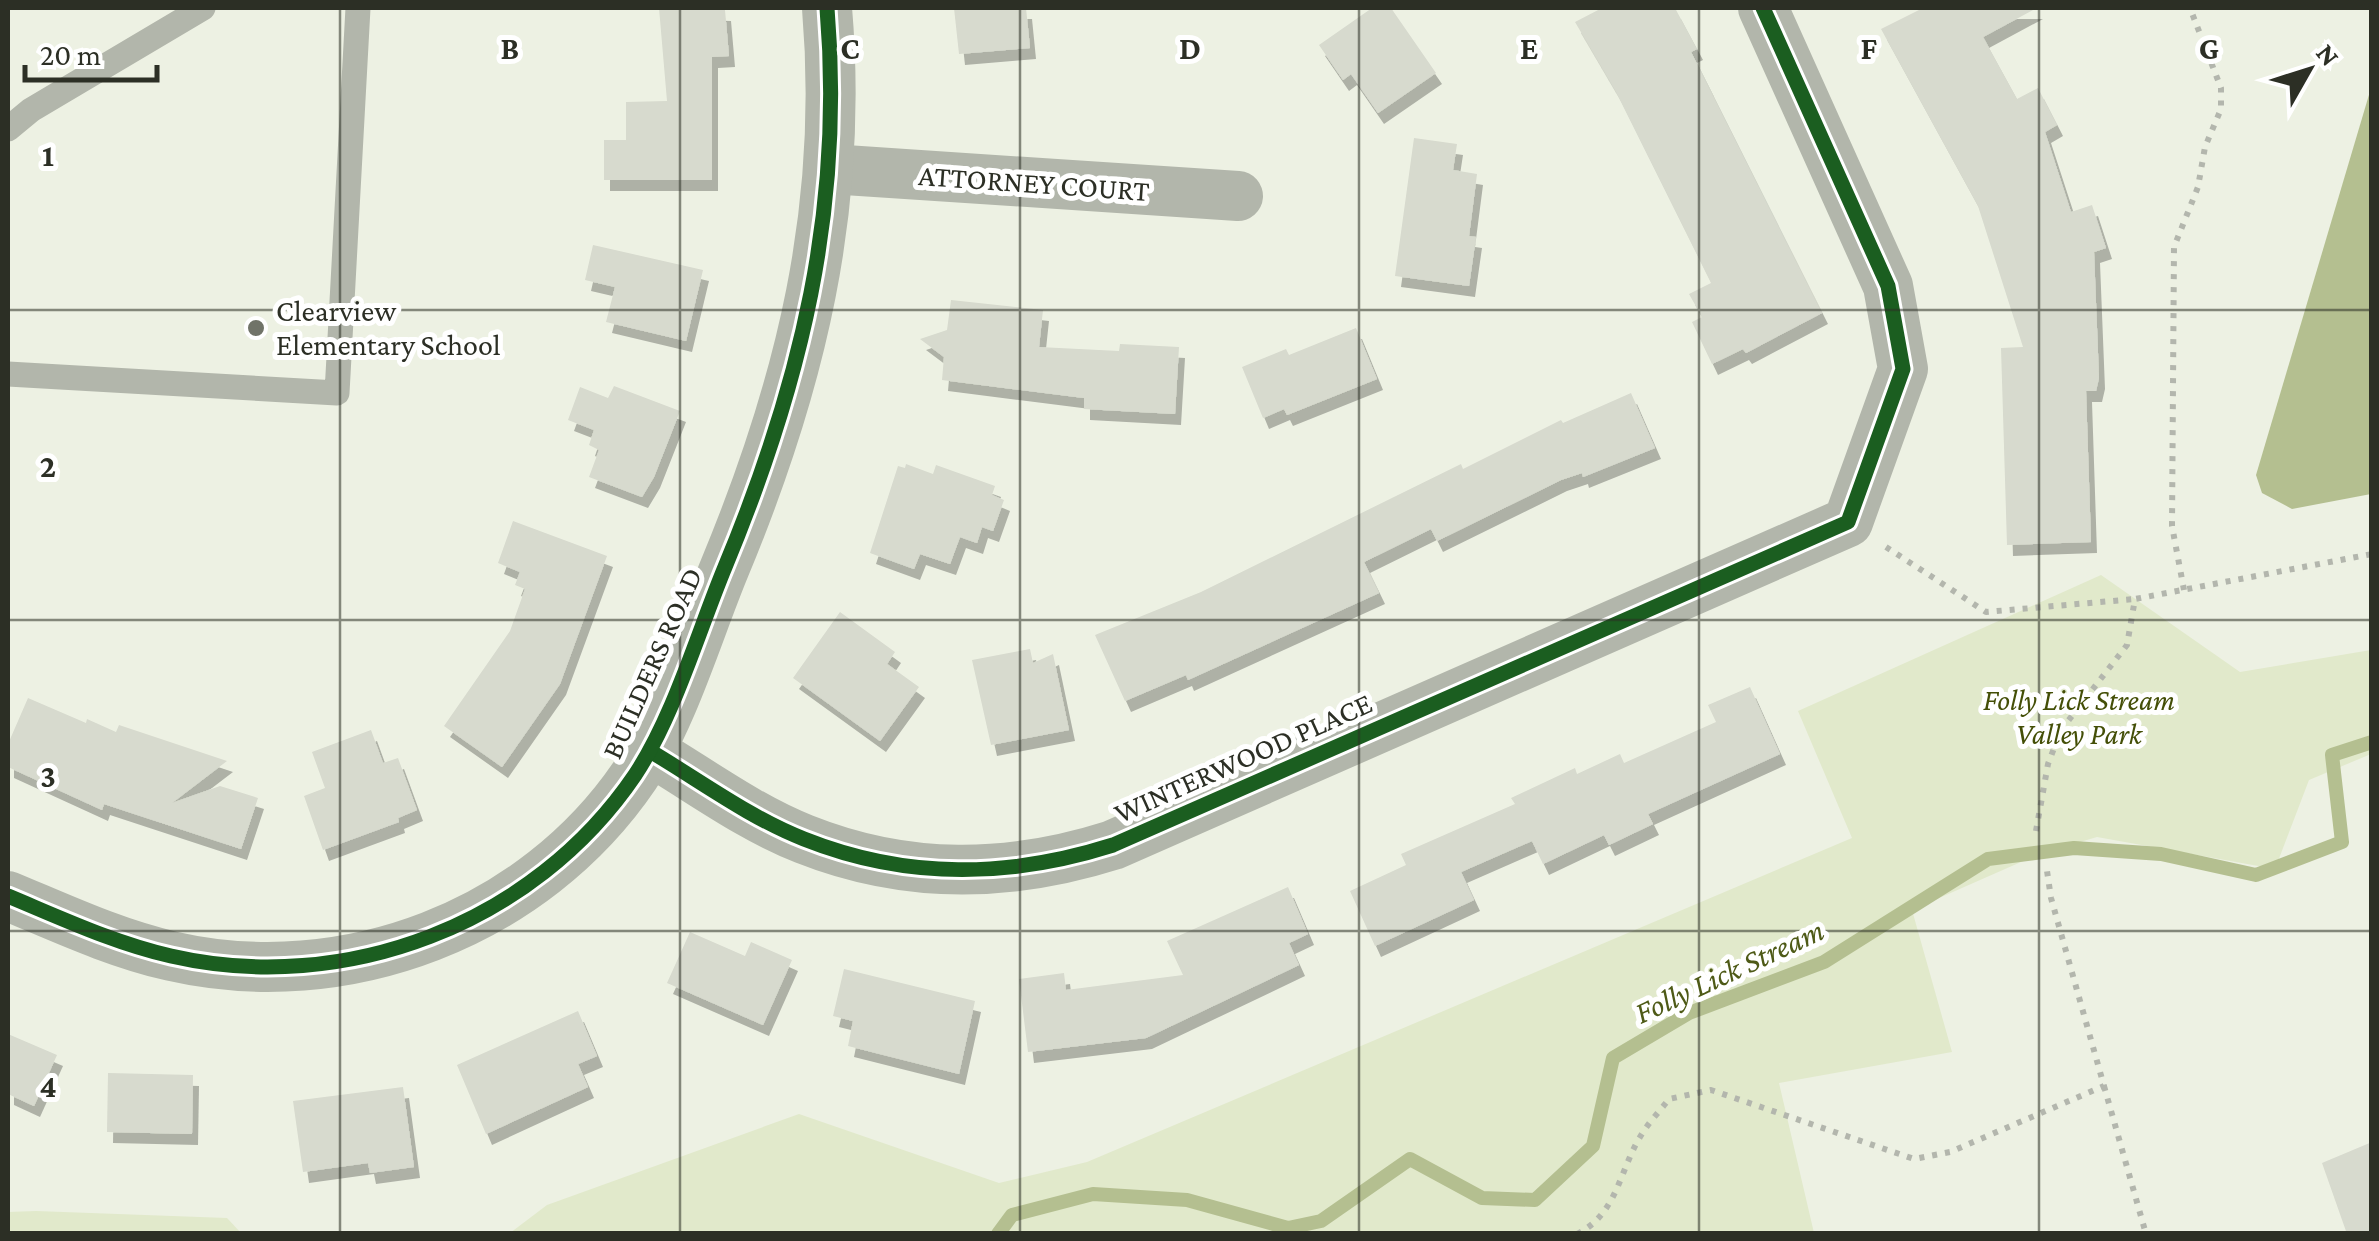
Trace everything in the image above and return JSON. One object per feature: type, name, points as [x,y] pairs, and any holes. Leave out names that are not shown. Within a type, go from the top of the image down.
[{"type":"street","name":"BUILDERS ROAD","points":[[8,896],[115,940],[171,956],[247,968],[295,968],[362,959],[448,930],[538,876],[592,827],[650,751],[768,462],[800,355],[822,245],[830,169],[832,66],[827,8]]},
{"type":"street","points":[[1763,8],[1888,286],[1903,369],[1848,522]]},
{"type":"street","name":"ATTORNEY COURT","points":[[830,169],[1238,196]]},
{"type":"street","name":"WINTERWOOD PLACE","points":[[650,751],[800,838],[868,861],[932,871],[998,871],[1072,858],[1114,845],[1848,522]]},
{"type":"lane","points":[[8,128],[30,110],[202,8]]},
{"type":"lane","points":[[8,374],[337,393],[358,8]]},
{"type":"path","points":[[2184,590],[2172,526],[2174,247],[2198,187],[2205,147],[2220,109],[2221,88],[2190,8]]},
{"type":"path","points":[[1848,522],[1986,612],[2135,600],[2372,554]]},
{"type":"path","points":[[2135,600],[2127,645],[2061,730],[2048,764],[2036,831],[2051,898],[2146,1234]]},
{"type":"path","points":[[1577,1234],[1593,1226],[1613,1200],[1640,1137],[1670,1099],[1711,1090],[1914,1158],[1950,1152],[2104,1086]]},
{"type":"green space","name":"Folly Lick Stream Valley Park","points":[[2101,575],[2240,672],[2371,650],[2371,754],[2309,780],[2275,869],[2097,837],[2039,854],[1912,910],[1952,1052],[1779,1083],[1814,1233],[510,1233],[547,1205],[799,1114],[999,1183],[1087,1162],[1852,838],[1798,711]]},
{"type":"green space","points":[[8,1212],[227,1218],[241,1233],[8,1233]]},
{"type":"shaded area","points":[[2371,88],[2371,494],[2292,509],[2262,493],[2256,475]]},
{"type":"building","points":[[659,8],[725,10],[729,56],[712,57],[712,180],[604,180],[604,140],[626,140],[626,102],[667,101]]},
{"type":"building","points":[[954,8],[1026,8],[1030,48],[959,54]]},
{"type":"building","points":[[1372,8],[1391,8],[1436,73],[1378,113],[1351,74],[1343,80],[1319,45]]},
{"type":"building","points":[[1602,8],[1675,8],[1697,49],[1691,52],[1822,313],[1746,353],[1743,349],[1712,364],[1692,322],[1702,317],[1689,294],[1711,283],[1616,92],[1575,22]]},
{"type":"building","points":[[1923,8],[2037,8],[1983,37],[2017,99],[2038,88],[2057,125],[2045,132],[2071,212],[2092,205],[2106,248],[2094,252],[2099,378],[2096,391],[2086,391],[2091,542],[2007,545],[2001,348],[2023,347],[1978,206],[1881,29]]},
{"type":"building","points":[[1414,138],[1457,144],[1453,170],[1477,174],[1469,236],[1476,237],[1469,286],[1395,276]]},
{"type":"building","points":[[593,245],[703,270],[686,341],[606,322],[615,287],[585,280]]},
{"type":"building","points":[[951,300],[1043,310],[1039,347],[1119,351],[1120,344],[1179,347],[1175,414],[1084,409],[1084,398],[942,380],[944,357],[920,339],[947,330]]},
{"type":"building","points":[[1356,328],[1377,379],[1287,415],[1284,409],[1263,418],[1242,367],[1286,349],[1289,355]]},
{"type":"building","points":[[614,386],[680,411],[642,497],[589,477],[599,450],[589,445],[594,430],[568,420],[580,387],[608,398]]},
{"type":"building","points":[[1631,393],[1655,448],[1583,477],[1582,473],[1561,480],[1437,541],[1431,529],[1364,562],[1379,593],[1188,680],[1186,675],[1125,701],[1095,635],[1201,592],[1461,464],[1463,469],[1561,420],[1563,423]]},
{"type":"building","points":[[906,464],[933,474],[936,465],[995,486],[992,495],[1004,500],[993,531],[982,527],[977,543],[960,537],[950,564],[920,554],[914,569],[870,553],[898,466],[905,468]]},
{"type":"building","points":[[513,521],[607,556],[560,684],[502,767],[444,726],[510,631],[525,589],[515,585],[520,572],[498,563]]},
{"type":"building","points":[[840,612],[895,652],[887,664],[919,687],[880,741],[793,678]]},
{"type":"building","points":[[1030,649],[1033,663],[1053,654],[1069,730],[991,745],[972,660]]},
{"type":"building","points":[[1750,687],[1780,754],[1648,814],[1653,824],[1609,845],[1604,835],[1543,864],[1532,841],[1461,872],[1474,900],[1375,946],[1350,891],[1406,865],[1401,854],[1515,804],[1511,798],[1575,768],[1577,774],[1620,754],[1624,763],[1716,722],[1708,705]]},
{"type":"building","points":[[28,698],[86,723],[87,719],[116,732],[119,725],[227,761],[172,803],[220,786],[258,798],[241,849],[104,804],[102,810],[8,767],[8,744]]},
{"type":"building","points":[[371,730],[383,763],[398,758],[417,810],[398,818],[399,822],[323,850],[304,796],[325,788],[312,752]]},
{"type":"building","points":[[1288,887],[1308,934],[1289,943],[1299,965],[1146,1038],[1028,1052],[1019,979],[1064,973],[1066,990],[1183,975],[1167,941]]},
{"type":"building","points":[[690,932],[745,956],[751,942],[792,960],[763,1025],[667,983]]},
{"type":"building","points":[[844,969],[975,1001],[959,1074],[848,1046],[853,1021],[833,1016]]},
{"type":"building","points":[[578,1011],[597,1056],[578,1064],[588,1087],[486,1134],[457,1065]]},
{"type":"building","points":[[8,1034],[57,1055],[34,1106],[8,1094]]},
{"type":"building","points":[[108,1073],[193,1075],[192,1134],[107,1132]]},
{"type":"building","points":[[403,1087],[414,1167],[370,1173],[368,1163],[303,1172],[293,1101]]},
{"type":"building","points":[[2372,1142],[2372,1234],[2347,1234],[2322,1163]]},
{"type":"waterway","name":"Folly Lick Stream","points":[[998,1234],[1012,1215],[1093,1194],[1187,1200],[1288,1228],[1321,1221],[1410,1159],[1482,1198],[1535,1200],[1593,1146],[1613,1058],[1689,1013],[1824,962],[1988,859],[2074,848],[2161,854],[2256,875],[2342,842],[2332,755],[2372,742]]},
{"type":"cycle path","points":[[8,896],[108,937],[171,956],[237,966],[303,966],[368,956],[430,936],[490,908],[544,872],[593,827],[635,775],[673,700],[752,499],[795,362],[811,294],[829,154],[827,8]]},
{"type":"cycle path","points":[[650,751],[764,820],[843,852],[920,868],[958,870],[1035,864],[1113,845],[1848,522],[1903,369],[1888,286],[1763,8]]},
{"type":"place","name":"Clearview Elementary School","points":[[256,328]]}]
